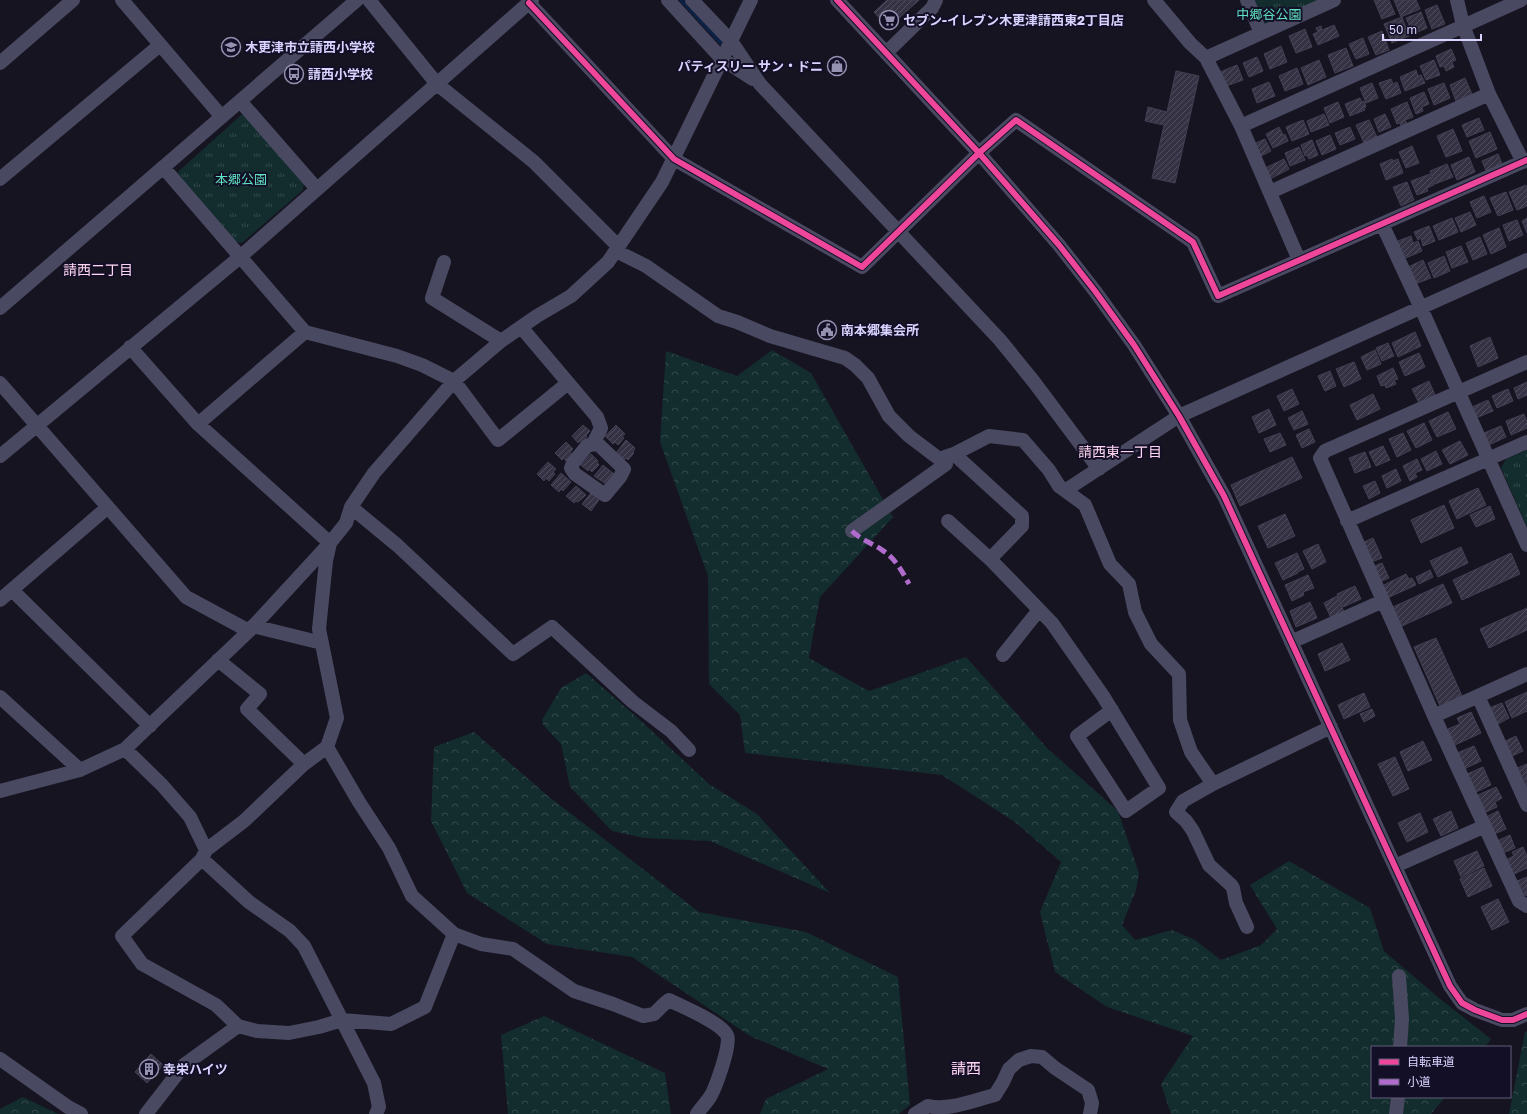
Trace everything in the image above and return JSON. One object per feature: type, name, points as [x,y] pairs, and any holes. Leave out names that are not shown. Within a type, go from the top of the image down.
[{"type":"street","points":[[0,63],[74,0]]},
{"type":"street","points":[[122,0],[222,117]]},
{"type":"street","points":[[0,308],[357,0]]},
{"type":"street","points":[[369,0],[437,84],[534,162],[617,249],[646,266],[718,316],[737,322],[770,336],[845,358],[855,365],[868,378],[889,416],[909,436],[950,459],[1022,516],[1022,526],[990,559]]},
{"type":"street","points":[[668,0],[722,59],[760,84]]},
{"type":"street","points":[[692,0],[731,41],[760,84],[1000,340],[1034,382],[1099,469]]},
{"type":"street","points":[[0,790],[80,770],[125,749],[251,628],[330,543],[346,523],[351,507],[374,473],[454,381],[501,340],[571,296],[608,262],[662,182],[751,0]]},
{"type":"street","points":[[837,0],[1024,203],[1096,291],[1134,345],[1179,416],[1224,496],[1450,986],[1462,1003],[1475,1010],[1502,1020],[1513,1020],[1527,1014]]},
{"type":"street","points":[[886,53],[932,8],[936,0]]},
{"type":"street","points":[[1154,0],[1190,43],[1206,58],[1241,126],[1299,260]]},
{"type":"street","points":[[1247,0],[1261,33]]},
{"type":"street","points":[[1206,58],[1334,0]]},
{"type":"street","points":[[0,456],[240,257],[531,1],[674,159],[862,267],[979,153],[1016,120],[1194,242],[1218,296],[1525,161],[1489,94],[1464,25],[1457,0]]},
{"type":"street","points":[[1241,126],[1521,0]]},
{"type":"street","points":[[0,179],[160,45]]},
{"type":"street","points":[[1270,192],[1489,94]]},
{"type":"street","points":[[240,101],[317,189]]},
{"type":"street","points":[[163,167],[306,332],[397,356],[422,365],[454,381],[498,440],[568,383]]},
{"type":"street","points":[[1382,224],[1527,545]]},
{"type":"street","points":[[1066,490],[1179,416],[1527,260]]},
{"type":"street","points":[[444,262],[432,298],[501,340]]},
{"type":"street","points":[[521,327],[597,417],[602,428],[593,444]]},
{"type":"street","points":[[198,424],[306,332]]},
{"type":"street","points":[[130,347],[198,424],[330,543]]},
{"type":"street","points":[[1527,362],[1325,451],[1321,454],[1320,458],[1320,462],[1484,826],[1519,901],[1527,906]]},
{"type":"street","points":[[0,383],[186,597],[251,628],[322,643]]},
{"type":"street","points":[[852,531],[950,459],[989,436],[1022,440],[1049,470],[1059,486],[1086,505],[1110,564],[1129,584],[1135,612],[1151,644],[1179,674],[1180,720],[1191,752],[1213,784]]},
{"type":"street","points":[[1347,521],[1527,442]]},
{"type":"street","points":[[0,600],[108,507]]},
{"type":"street","points":[[351,507],[397,545],[513,654],[552,627],[633,702],[671,731],[689,750]]},
{"type":"street","points":[[948,521],[990,559],[1052,623],[1112,710],[1159,788],[1126,811],[1077,736],[1112,710]]},
{"type":"street","points":[[330,543],[326,561],[319,629],[337,718],[326,747],[304,764],[244,821],[204,855],[122,936],[142,964],[216,1006],[238,1026],[257,1031],[289,1033],[319,1027],[342,1020],[391,1024],[425,1007],[454,934]]},
{"type":"street","points":[[12,590],[150,726]]},
{"type":"street","points":[[1291,642],[1383,601]]},
{"type":"street","points":[[1003,655],[1040,610]]},
{"type":"street","points":[[218,660],[260,694],[247,709],[304,764]]},
{"type":"street","points":[[1434,716],[1527,674]]},
{"type":"street","points":[[1478,696],[1527,805]]},
{"type":"street","points":[[0,697],[80,770]]},
{"type":"street","points":[[1247,927],[1236,903],[1233,888],[1209,865],[1193,831],[1176,812],[1184,801],[1213,784],[1331,727]]},
{"type":"street","points":[[326,747],[389,848],[412,896],[454,934],[481,944],[513,948],[574,991],[643,1016],[654,1014],[669,1000],[695,1012],[721,1028],[728,1036],[724,1061],[710,1097],[697,1114]]},
{"type":"street","points":[[125,749],[162,785],[190,817],[204,855],[249,902],[290,931],[304,946],[314,969],[374,1083],[379,1107],[376,1114]]},
{"type":"street","points":[[1395,866],[1484,826]]},
{"type":"street","points":[[1399,976],[1402,1019],[1400,1046]]},
{"type":"street","points":[[146,1114],[184,1065],[238,1026]]},
{"type":"street","points":[[915,1114],[928,1106],[935,1108],[955,1105],[995,1095],[1009,1069],[1019,1060],[1031,1056],[1042,1057],[1054,1068],[1088,1090],[1092,1103],[1090,1114]]},
{"type":"street","points":[[0,1059],[68,1107],[81,1114]]},
{"type":"street","points":[[1396,1114],[1398,1098]]},
{"type":"green space","name":"中郷谷公園","points":[[1248,0],[1334,0],[1261,33]]},
{"type":"green space","name":"本郷公園","points":[[241,115],[245,115],[304,181],[303,190],[242,243],[234,242],[177,177],[179,171]]},
{"type":"green space","points":[[772,350],[811,373],[893,517],[820,597],[809,658],[869,691],[966,657],[1048,749],[1118,811],[1139,873],[1136,890],[1122,925],[1135,940],[1172,930],[1195,940],[1221,960],[1261,945],[1277,929],[1250,885],[1289,861],[1370,908],[1384,951],[1439,998],[1491,1039],[1486,1046],[1371,1046],[1371,1098],[1444,1098],[1431,1114],[1171,1114],[1161,1084],[1193,1036],[1107,1007],[1055,972],[1040,912],[1061,862],[1015,822],[942,775],[745,753],[740,715],[709,684],[708,576],[660,442],[666,351],[737,376]]},
{"type":"green space","points":[[1527,450],[1527,527],[1501,468],[1506,459]]},
{"type":"green space","points":[[586,673],[639,719],[709,784],[757,814],[830,893],[710,841],[644,838],[612,831],[570,787],[561,744],[543,725],[542,720],[561,688]]},
{"type":"green space","points":[[474,732],[548,796],[699,912],[806,932],[898,977],[910,1105],[899,1114],[760,1114],[766,1099],[828,1069],[750,1036],[632,957],[547,944],[467,893],[431,821],[434,747]]},
{"type":"green space","points":[[544,1016],[665,1073],[671,1114],[508,1114],[501,1035]]},
{"type":"green space","points":[[1527,1031],[1527,1114],[1509,1114],[1525,1032]]},
{"type":"green space","points":[[23,1097],[58,1114],[0,1114],[0,1109]]},
{"type":"building","name":"セブン-イレブン木更津請西東2丁目店","points":[[887,0],[919,0],[888,28],[874,12]]},
{"type":"building","points":[[1374,0],[1389,0],[1395,14],[1382,19]]},
{"type":"building","points":[[1394,0],[1416,0],[1420,9],[1401,17]]},
{"type":"building","points":[[1437,5],[1445,24],[1432,29],[1425,10]]},
{"type":"building","points":[[1421,12],[1427,28],[1413,34],[1406,18]]},
{"type":"building","points":[[1402,17],[1409,36],[1392,43],[1384,24]]},
{"type":"building","points":[[1334,25],[1339,36],[1318,45],[1313,34],[1318,32],[1316,28],[1321,26],[1322,30]]},
{"type":"building","points":[[1305,29],[1312,47],[1296,53],[1289,36]]},
{"type":"building","points":[[1382,31],[1389,50],[1376,55],[1368,37]]},
{"type":"building","points":[[1363,38],[1369,54],[1356,59],[1349,44]]},
{"type":"building","points":[[1281,46],[1287,62],[1270,69],[1264,54]]},
{"type":"building","points":[[1346,48],[1353,66],[1335,73],[1328,55]]},
{"type":"building","points":[[1451,49],[1456,60],[1452,62],[1454,67],[1446,71],[1444,66],[1440,67],[1436,56]]},
{"type":"building","points":[[1257,57],[1263,71],[1249,77],[1243,63]]},
{"type":"building","points":[[1319,60],[1326,77],[1308,85],[1301,68]]},
{"type":"building","points":[[1434,60],[1440,75],[1426,80],[1420,66]]},
{"type":"building","points":[[1237,65],[1243,80],[1226,86],[1220,72]]},
{"type":"building","points":[[1297,68],[1303,84],[1285,91],[1279,76]]},
{"type":"building","points":[[1416,70],[1418,76],[1421,75],[1425,83],[1405,91],[1400,77]]},
{"type":"building","points":[[1176,71],[1199,76],[1175,183],[1152,178],[1164,125],[1145,121],[1148,107],[1167,112]]},
{"type":"building","points":[[1465,78],[1472,94],[1456,101],[1450,85]]},
{"type":"building","points":[[1391,79],[1393,84],[1397,82],[1401,93],[1386,99],[1379,83]]},
{"type":"building","points":[[1269,82],[1275,96],[1257,103],[1252,89]]},
{"type":"building","points":[[1372,83],[1378,98],[1366,103],[1360,88]]},
{"type":"building","points":[[1444,83],[1450,98],[1434,105],[1428,89]]},
{"type":"building","points":[[1424,92],[1429,104],[1422,107],[1423,111],[1416,114],[1410,98]]},
{"type":"building","points":[[1360,98],[1362,102],[1364,101],[1366,107],[1364,108],[1365,110],[1350,116],[1345,104]]},
{"type":"building","points":[[1338,102],[1344,117],[1330,123],[1324,108]]},
{"type":"building","points":[[1407,102],[1413,117],[1405,120],[1407,124],[1401,126],[1400,123],[1397,124],[1391,109]]},
{"type":"building","points":[[1324,114],[1329,125],[1311,132],[1307,121]]},
{"type":"building","points":[[1385,114],[1391,127],[1379,132],[1374,119]]},
{"type":"building","points":[[1479,118],[1484,130],[1467,137],[1462,125]]},
{"type":"building","points":[[1303,120],[1309,134],[1292,141],[1286,127]]},
{"type":"building","points":[[1369,120],[1377,137],[1364,143],[1356,125]]},
{"type":"building","points":[[1279,127],[1283,135],[1285,134],[1288,141],[1273,148],[1266,134]]},
{"type":"building","points":[[1350,127],[1355,139],[1340,145],[1335,133]]},
{"type":"building","points":[[1453,129],[1462,151],[1446,157],[1437,136]]},
{"type":"building","points":[[1490,132],[1497,149],[1476,158],[1469,141]]},
{"type":"building","points":[[1330,135],[1336,149],[1322,155],[1316,141]]},
{"type":"building","points":[[1265,139],[1271,151],[1257,158],[1251,145]]},
{"type":"building","points":[[1312,140],[1318,155],[1309,159],[1307,155],[1305,156],[1301,145]]},
{"type":"building","points":[[1412,146],[1419,163],[1406,168],[1399,152]]},
{"type":"building","points":[[1299,147],[1305,160],[1290,166],[1285,153]]},
{"type":"building","points":[[1498,154],[1503,166],[1487,173],[1482,161]]},
{"type":"building","points":[[1469,157],[1475,172],[1457,180],[1451,165]]},
{"type":"building","points":[[1284,159],[1289,169],[1270,179],[1265,168]]},
{"type":"building","points":[[1392,159],[1393,161],[1398,159],[1403,173],[1386,180],[1380,164]]},
{"type":"building","points":[[1447,164],[1453,177],[1435,184],[1430,171]]},
{"type":"building","points":[[1430,174],[1434,185],[1427,188],[1428,191],[1417,195],[1411,181]]},
{"type":"building","points":[[1407,182],[1414,200],[1401,206],[1393,187]]},
{"type":"building","points":[[1526,185],[1527,206],[1517,210],[1509,192]]},
{"type":"building","points":[[1506,192],[1513,210],[1498,216],[1490,198]]},
{"type":"building","points":[[1484,196],[1491,212],[1477,218],[1470,202]]},
{"type":"building","points":[[1470,212],[1476,225],[1461,232],[1455,218]]},
{"type":"building","points":[[1452,218],[1458,232],[1439,240],[1433,226]]},
{"type":"building","points":[[1527,218],[1527,233],[1522,221]]},
{"type":"building","points":[[1517,220],[1523,235],[1509,241],[1503,225]]},
{"type":"building","points":[[1429,226],[1435,241],[1423,246],[1421,238],[1418,240],[1414,232]]},
{"type":"building","points":[[1499,228],[1506,247],[1491,254],[1483,235]]},
{"type":"building","points":[[1411,236],[1413,243],[1418,241],[1422,251],[1406,258],[1402,249],[1398,250],[1395,242]]},
{"type":"building","points":[[1480,237],[1487,254],[1473,260],[1466,243]]},
{"type":"building","points":[[1461,246],[1468,262],[1452,268],[1446,252]]},
{"type":"building","points":[[1444,256],[1450,271],[1434,278],[1428,263]]},
{"type":"building","points":[[1423,260],[1431,278],[1415,284],[1408,267]]},
{"type":"building","points":[[1415,332],[1421,346],[1398,357],[1392,343]]},
{"type":"building","points":[[1490,337],[1498,358],[1478,367],[1470,346]]},
{"type":"building","points":[[1388,343],[1394,356],[1382,361],[1376,348]]},
{"type":"building","points":[[1375,350],[1381,364],[1367,370],[1361,357]]},
{"type":"building","points":[[1419,353],[1425,367],[1405,376],[1399,362]]},
{"type":"building","points":[[1354,362],[1361,379],[1344,387],[1336,369]]},
{"type":"building","points":[[1393,368],[1398,379],[1394,380],[1396,384],[1386,388],[1385,385],[1381,386],[1377,376]]},
{"type":"building","points":[[1330,371],[1336,386],[1325,391],[1318,376]]},
{"type":"building","points":[[1429,381],[1435,395],[1419,403],[1412,389]]},
{"type":"building","points":[[1527,382],[1527,395],[1518,399],[1514,388]]},
{"type":"building","points":[[1292,389],[1299,404],[1284,411],[1277,396]]},
{"type":"building","points":[[1508,389],[1513,401],[1497,408],[1492,396]]},
{"type":"building","points":[[1373,394],[1380,409],[1357,420],[1350,405]]},
{"type":"building","points":[[1488,400],[1493,411],[1476,418],[1472,407]]},
{"type":"building","points":[[1269,409],[1276,425],[1259,433],[1252,417]]},
{"type":"building","points":[[1302,411],[1308,424],[1294,430],[1288,418]]},
{"type":"building","points":[[1448,412],[1456,429],[1437,437],[1429,421]]},
{"type":"building","points":[[1524,414],[1527,422],[1527,428],[1511,435],[1506,421]]},
{"type":"building","points":[[1424,423],[1432,440],[1416,448],[1407,431]]},
{"type":"building","points":[[583,425],[590,431],[582,443],[579,441],[578,443],[572,436]]},
{"type":"building","points":[[616,425],[625,434],[622,436],[624,438],[618,445],[615,442],[613,444],[605,436]]},
{"type":"building","points":[[1501,426],[1506,437],[1489,445],[1484,433]]},
{"type":"building","points":[[1309,429],[1315,442],[1302,448],[1296,435]]},
{"type":"building","points":[[1280,433],[1286,445],[1270,452],[1264,439]]},
{"type":"building","points":[[1403,433],[1411,450],[1397,457],[1389,439]]},
{"type":"building","points":[[626,440],[635,448],[634,453],[628,460],[626,458],[624,460],[616,453]]},
{"type":"building","points":[[1460,441],[1468,455],[1450,464],[1442,450]]},
{"type":"building","points":[[566,442],[573,449],[570,452],[572,454],[566,461],[564,458],[562,460],[555,453]]},
{"type":"building","points":[[1383,446],[1390,460],[1376,466],[1369,452]]},
{"type":"building","points":[[1436,451],[1442,464],[1427,471],[1421,459]]},
{"type":"building","points":[[1365,452],[1371,467],[1355,473],[1349,458]]},
{"type":"building","points":[[591,454],[598,461],[597,462],[599,465],[592,472],[589,469],[588,471],[581,465]]},
{"type":"building","points":[[1292,457],[1302,478],[1240,506],[1231,485]]},
{"type":"building","points":[[1417,459],[1422,470],[1415,473],[1417,477],[1410,481],[1403,466]]},
{"type":"building","points":[[548,462],[556,469],[553,472],[555,474],[549,481],[546,478],[544,481],[537,474]]},
{"type":"building","points":[[603,465],[614,474],[606,484],[594,476]]},
{"type":"building","points":[[1396,469],[1401,481],[1387,488],[1382,476]]},
{"type":"building","points":[[561,473],[571,482],[563,491],[561,489],[559,492],[551,485]]},
{"type":"building","points":[[1375,481],[1380,493],[1369,499],[1363,486]]},
{"type":"building","points":[[576,486],[586,495],[578,502],[576,501],[574,503],[566,496]]},
{"type":"building","points":[[1478,488],[1486,505],[1457,519],[1449,501]]},
{"type":"building","points":[[591,493],[599,500],[591,511],[582,504]]},
{"type":"building","points":[[1444,505],[1454,528],[1421,543],[1411,520]]},
{"type":"building","points":[[1490,506],[1495,519],[1476,527],[1470,515]]},
{"type":"building","points":[[1285,514],[1295,536],[1268,548],[1258,526]]},
{"type":"building","points":[[1373,538],[1382,558],[1371,562],[1362,543]]},
{"type":"building","points":[[1318,544],[1326,562],[1312,569],[1303,551]]},
{"type":"building","points":[[1461,547],[1468,563],[1438,577],[1430,561]]},
{"type":"building","points":[[1297,553],[1304,569],[1283,580],[1275,563]]},
{"type":"building","points":[[1511,553],[1520,574],[1462,600],[1453,580]]},
{"type":"building","points":[[1382,563],[1389,578],[1379,582],[1372,567]]},
{"type":"building","points":[[1430,570],[1433,577],[1419,584],[1416,577]]},
{"type":"building","points":[[1406,574],[1409,579],[1412,578],[1416,585],[1385,599],[1380,587]]},
{"type":"building","points":[[1308,575],[1314,588],[1303,592],[1304,595],[1292,601],[1285,585]]},
{"type":"building","points":[[1443,584],[1452,603],[1402,626],[1393,607]]},
{"type":"building","points":[[1355,586],[1361,599],[1343,607],[1337,594]]},
{"type":"building","points":[[1337,596],[1344,612],[1331,618],[1324,603]]},
{"type":"building","points":[[1310,602],[1317,618],[1296,627],[1290,611]]},
{"type":"building","points":[[1527,608],[1527,630],[1489,648],[1480,629]]},
{"type":"building","points":[[1436,638],[1462,696],[1440,706],[1414,647]]},
{"type":"building","points":[[1342,643],[1350,660],[1325,671],[1318,654]]},
{"type":"building","points":[[1527,692],[1527,711],[1512,718],[1505,702]]},
{"type":"building","points":[[1364,693],[1370,707],[1344,719],[1338,705]]},
{"type":"building","points":[[1502,703],[1509,718],[1496,725],[1489,708]]},
{"type":"building","points":[[1372,709],[1375,716],[1364,722],[1360,714]]},
{"type":"building","points":[[1471,712],[1481,733],[1455,745],[1448,729],[1460,724],[1457,718]]},
{"type":"building","points":[[1516,736],[1523,751],[1510,757],[1503,742]]},
{"type":"building","points":[[1423,741],[1432,760],[1408,771],[1400,752]]},
{"type":"building","points":[[1474,746],[1481,761],[1464,769],[1457,753]]},
{"type":"building","points":[[1395,757],[1409,789],[1393,796],[1378,764]]},
{"type":"building","points":[[1527,764],[1527,787],[1524,788],[1515,769]]},
{"type":"building","points":[[1483,767],[1491,785],[1476,792],[1467,774]]},
{"type":"building","points":[[1496,787],[1502,798],[1495,802],[1497,807],[1486,812],[1478,795]]},
{"type":"building","points":[[1451,811],[1458,828],[1441,836],[1433,819]]},
{"type":"building","points":[[1498,811],[1506,829],[1492,835],[1484,818]]},
{"type":"building","points":[[1420,813],[1428,832],[1407,842],[1398,823]]},
{"type":"building","points":[[1510,835],[1515,848],[1503,853],[1497,841]]},
{"type":"building","points":[[1523,847],[1527,856],[1527,868],[1512,875],[1505,860],[1514,856],[1512,852]]},
{"type":"building","points":[[1477,851],[1484,866],[1461,877],[1454,861]]},
{"type":"building","points":[[1484,868],[1492,886],[1468,897],[1460,879]]},
{"type":"building","points":[[1527,877],[1527,895],[1524,896],[1517,881]]},
{"type":"building","points":[[1498,899],[1509,922],[1492,930],[1481,907]]},
{"type":"building","name":"幸栄ハイツ","points":[[151,1054],[163,1065],[147,1083],[135,1072]]},
{"type":"waterway","points":[[681,0],[721,43]]},
{"type":"marked path","points":[[852,531],[859,537],[887,553],[901,570],[909,584]]},
{"type":"cycle path","points":[[837,0],[979,153],[1059,245],[1134,345],[1179,416],[1224,496],[1450,986],[1462,1003],[1475,1010],[1502,1020],[1513,1020],[1527,1014]]},
{"type":"cycle path","points":[[529,3],[674,159],[862,267],[979,153],[1016,120],[1193,242],[1218,296],[1527,160]]},
{"type":"place","name":"セブン-イレブン木更津請西東2丁目店","points":[[889,20]]},
{"type":"place","name":"木更津市立請西小学校","points":[[231,47]]},
{"type":"place","name":"パティスリー サン・ドニ","points":[[837,66]]},
{"type":"place","name":"請西小学校","points":[[294,74]]},
{"type":"place","name":"南本郷集会所","points":[[827,330]]},
{"type":"place","name":"幸栄ハイツ","points":[[149,1069]]},
{"type":"district","name":"請西二丁目","points":[[98,269]]},
{"type":"district","name":"請西東一丁目","points":[[1120,451]]},
{"type":"district","name":"請西","points":[[966,1068]]}]
